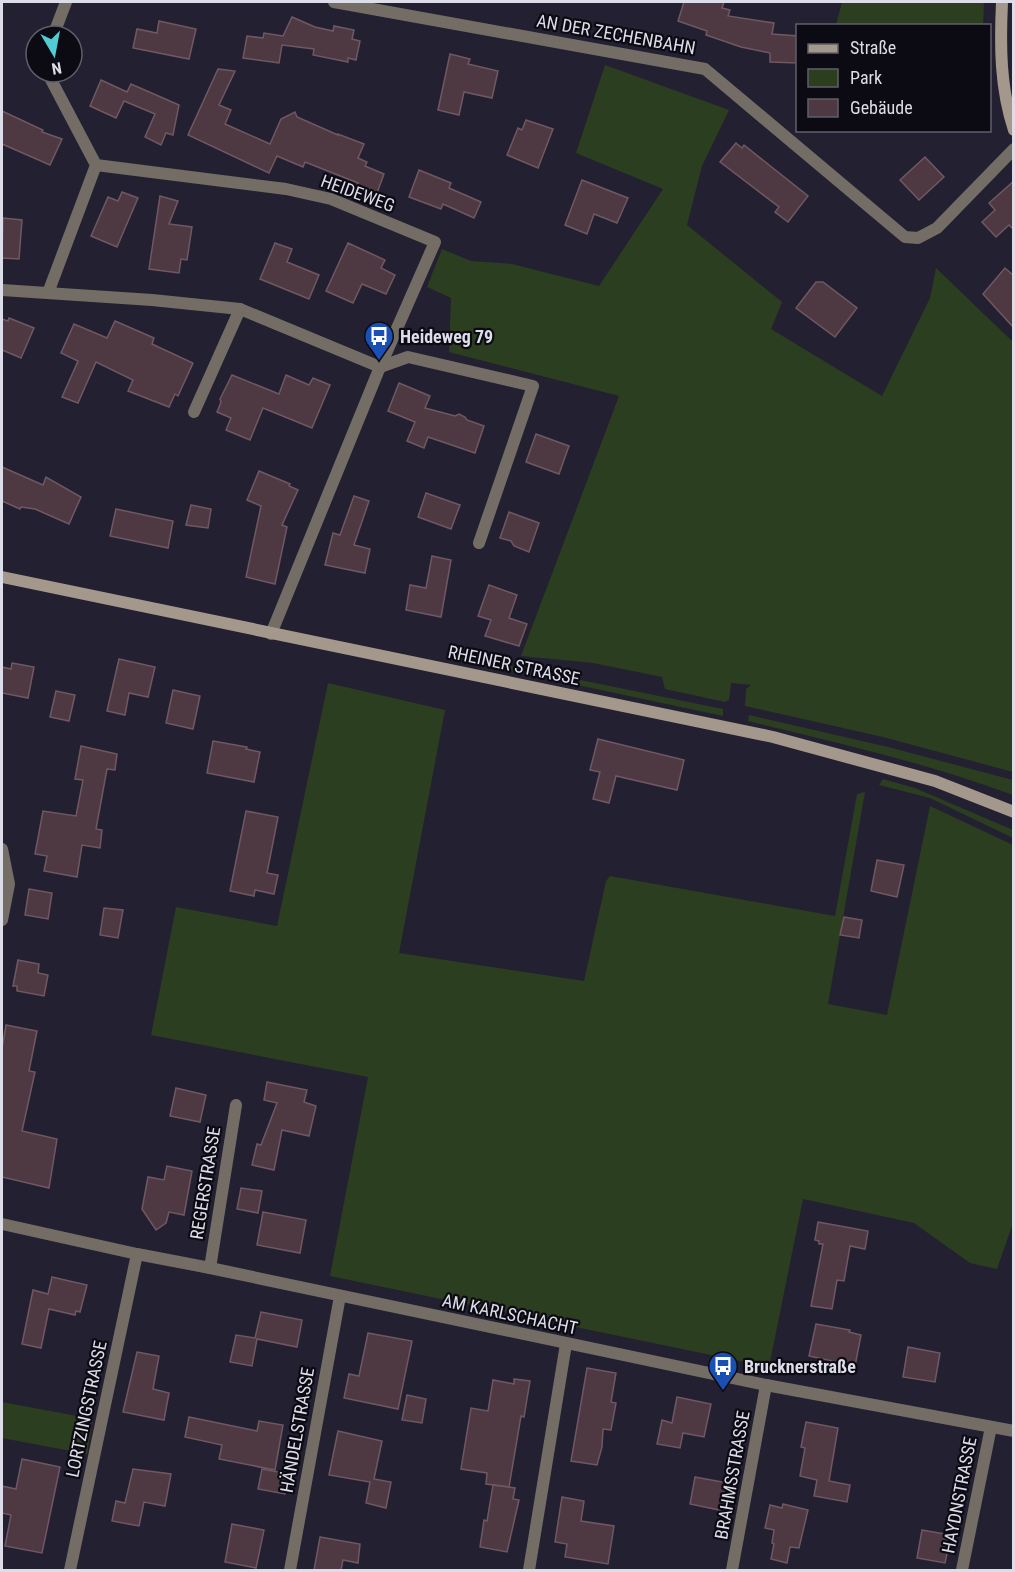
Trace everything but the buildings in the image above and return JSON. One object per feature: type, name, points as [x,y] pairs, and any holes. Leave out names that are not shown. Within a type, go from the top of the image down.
[{"type":"main road","points":[[1002,2],[1001,71],[1008,113],[1014,130]]},
{"type":"main road","name":"RHEINER STRASSE","points":[[2,577],[773,737],[935,781],[1014,812]]},
{"type":"street","points":[[58,24],[66,2]]},
{"type":"street","name":"AN DER ZECHENBAHN","points":[[334,2],[705,69],[904,237],[918,238],[937,228],[1014,149]]},
{"type":"street","points":[[48,292],[96,165],[53,84]]},
{"type":"street","name":"HEIDEWEG","points":[[96,165],[286,189],[331,199],[435,242],[380,367],[271,633]]},
{"type":"street","points":[[2,290],[240,309],[380,367],[408,357],[533,386],[479,543]]},
{"type":"street","points":[[194,412],[240,309]]},
{"type":"street","points":[[2,849],[9,884],[2,920]]},
{"type":"street","name":"REGERSTRASSE","points":[[210,1268],[236,1105]]},
{"type":"street","name":"AM KARLSCHACHT","points":[[2,1224],[766,1385],[1014,1431]]},
{"type":"street","name":"LORTZINGSTRASSE","points":[[70,1570],[137,1254]]},
{"type":"street","name":"HÄNDELSTRASSE","points":[[290,1570],[340,1296]]},
{"type":"street","points":[[529,1570],[566,1344]]},
{"type":"street","name":"BRAHMSSTRASSE","points":[[732,1570],[766,1385]]},
{"type":"street","name":"HAYDNSTRASSE","points":[[962,1570],[991,1427]]},
{"type":"green space","points":[[842,2],[984,2],[983,24],[836,24]]},
{"type":"green space","points":[[605,65],[729,110],[702,166],[687,225],[782,302],[771,329],[882,396],[930,298],[936,268],[1013,342],[1013,772],[883,737],[745,706],[746,689],[751,685],[731,683],[729,700],[725,702],[665,689],[662,677],[593,663],[521,656],[619,396],[449,352],[451,298],[427,287],[442,249],[471,261],[512,264],[599,286],[663,189],[576,153]]},
{"type":"green space","points":[[452,654],[723,709],[723,716],[455,659]]},
{"type":"green space","points":[[328,683],[445,710],[399,953],[584,981],[606,881],[610,876],[835,916],[857,794],[865,792],[828,1004],[887,1015],[930,806],[1013,845],[1014,1220],[997,1269],[970,1263],[914,1223],[803,1199],[769,1367],[330,1276],[368,1077],[151,1035],[176,907],[277,926]]},
{"type":"green space","points":[[749,715],[888,747],[1013,780],[1013,795],[915,763],[748,721]]},
{"type":"green space","points":[[883,779],[915,788],[1013,830],[1013,838],[930,798],[879,785]]},
{"type":"green space","points":[[2,1402],[93,1419],[87,1454],[2,1438]]},
{"type":"place","name":"Heideweg 79","points":[[379,362]]},
{"type":"place","name":"Brucknerstraße","points":[[723,1392]]}]
